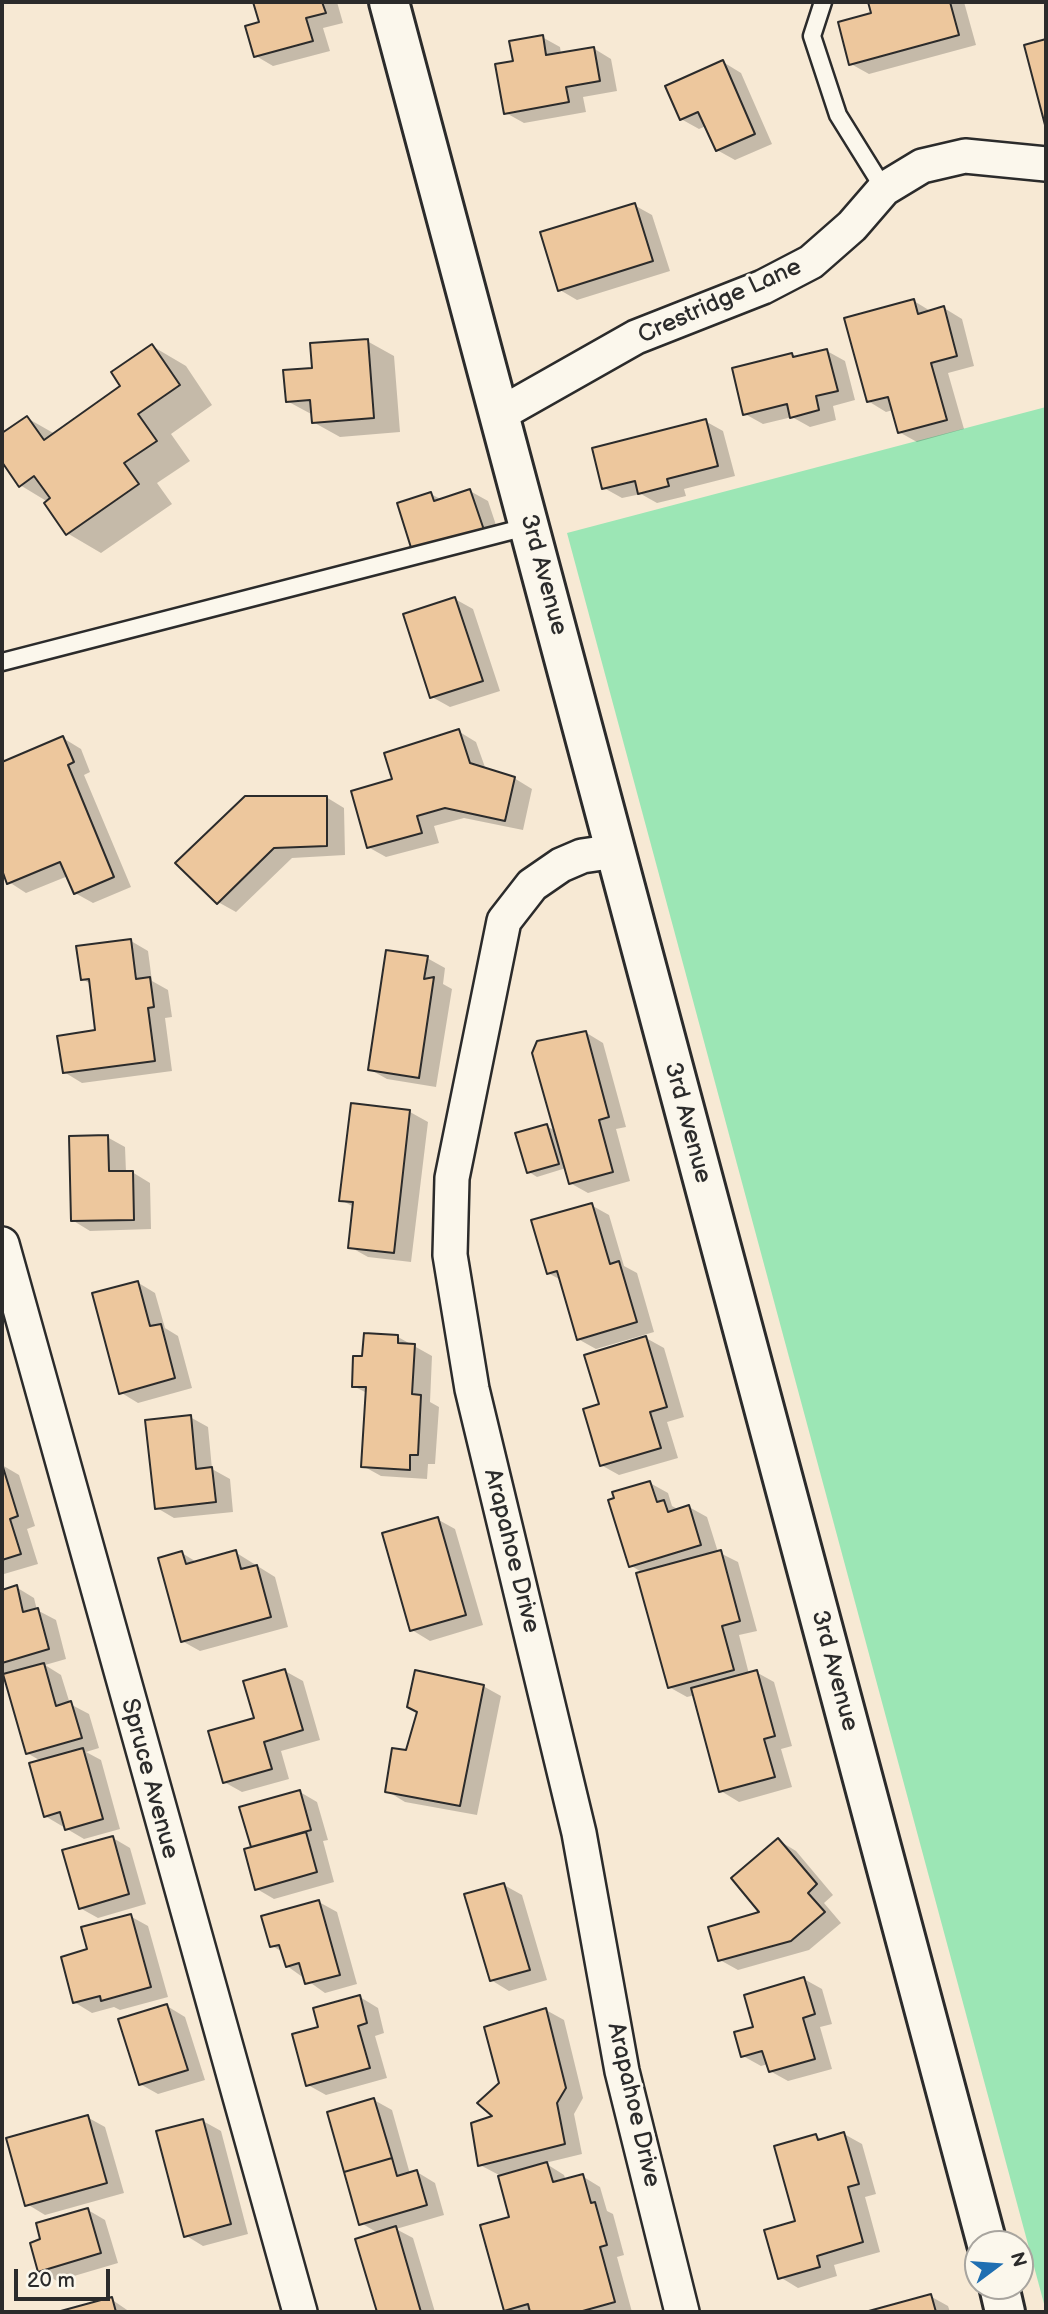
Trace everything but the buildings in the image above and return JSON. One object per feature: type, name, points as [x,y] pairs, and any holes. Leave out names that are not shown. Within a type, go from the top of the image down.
[{"type":"street","name":"3rd Avenue","points":[[389,2],[983,2230]]},
{"type":"street","name":"Crestridge Lane","points":[[499,414],[636,337],[763,287],[811,262],[852,226],[884,189],[922,166],[965,156],[1046,164]]},
{"type":"street","name":"Arapahoe Drive","points":[[616,851],[582,856],[561,865],[532,885],[504,921],[452,1178],[450,1255],[472,1389],[579,1833],[622,2071],[682,2312]]},
{"type":"street","name":"Spruce Avenue","points":[[2,1244],[300,2312]]},
{"type":"lane","points":[[822,2],[812,36],[838,115],[884,189]]},
{"type":"lane","points":[[2,662],[530,526]]},
{"type":"green space","points":[[1046,407],[1046,2311],[1034,2266],[1034,2230],[1024,2230],[567,533]]}]
